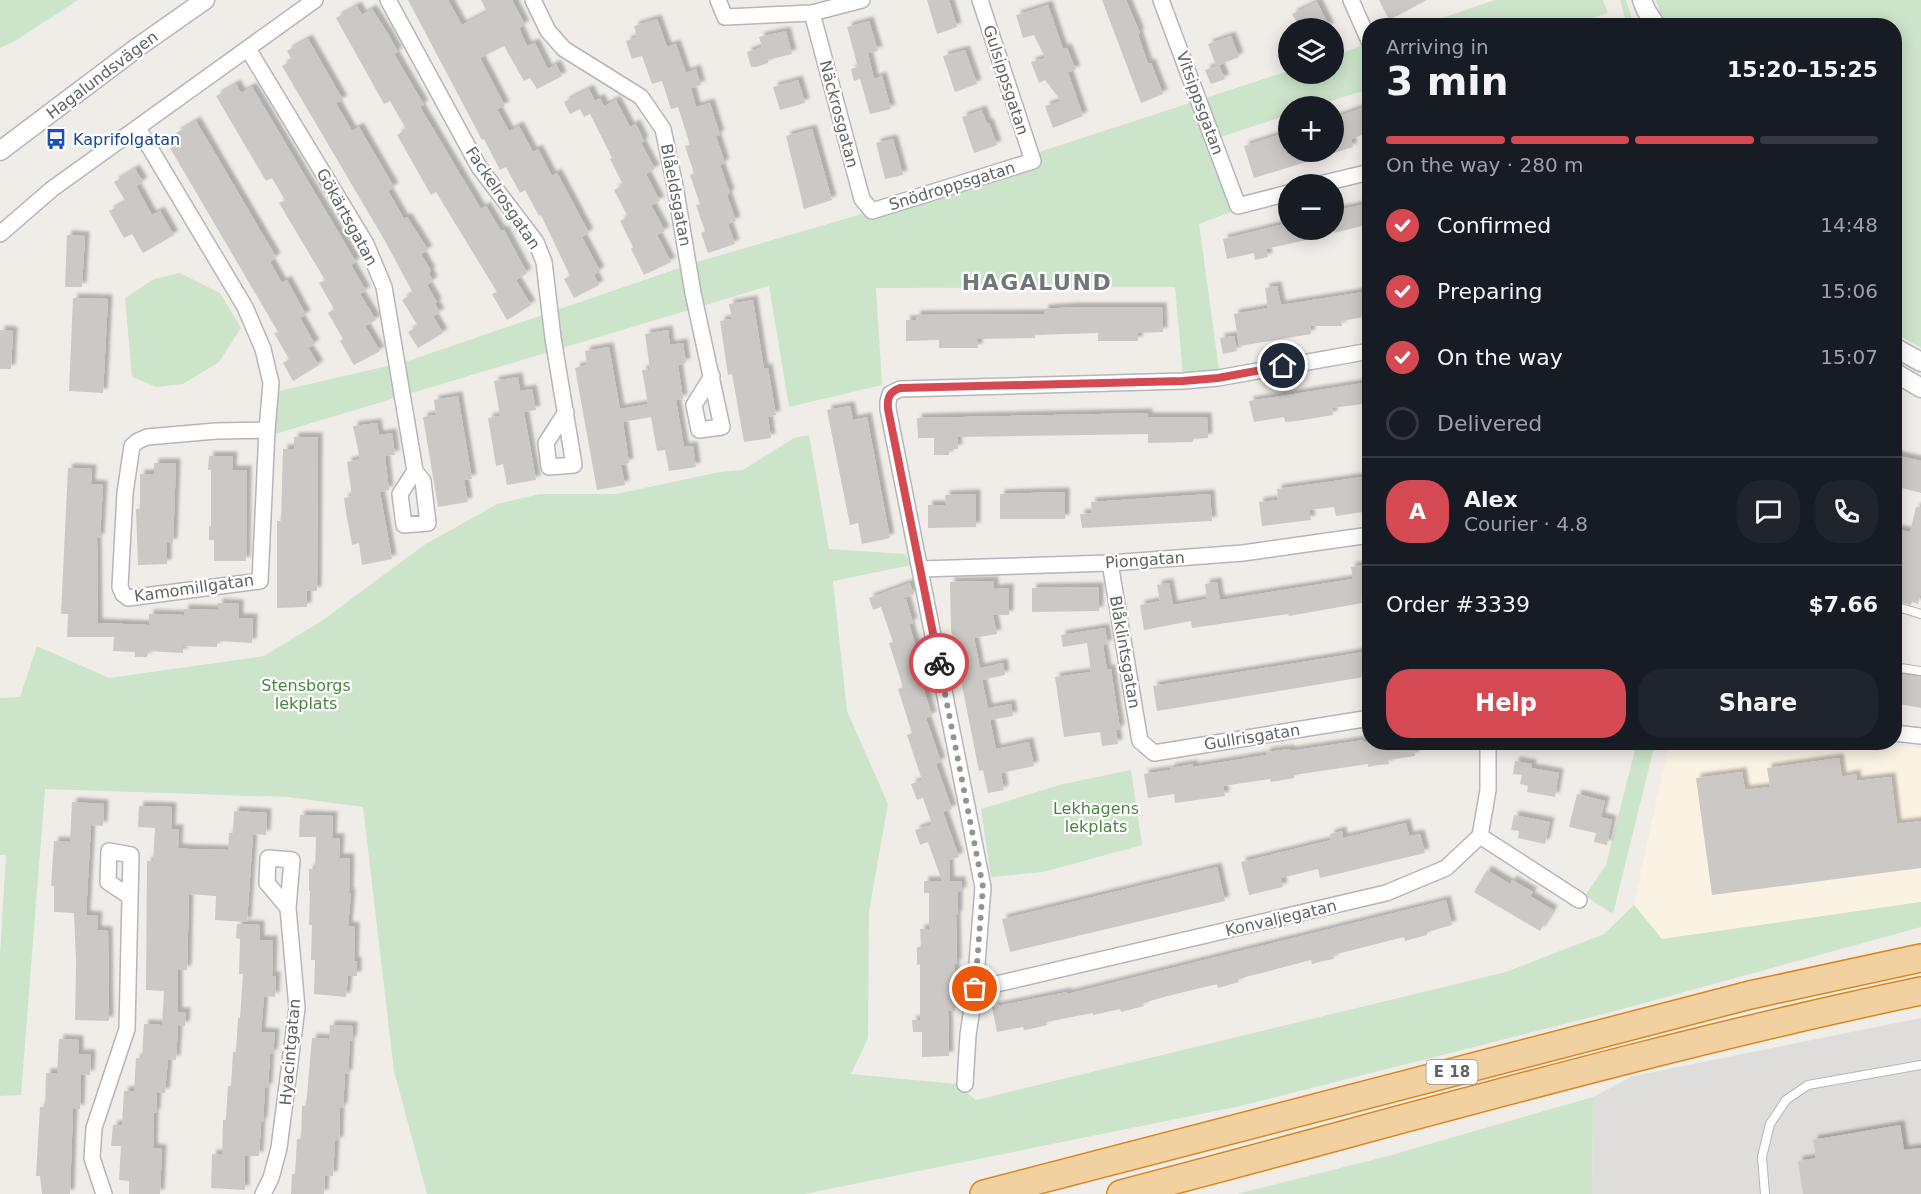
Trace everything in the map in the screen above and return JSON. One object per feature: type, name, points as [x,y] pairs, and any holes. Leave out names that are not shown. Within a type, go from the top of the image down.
[{"type":"highway","name":"E 18","points":[[984,1194],[1727,1001],[1921,958]]},
{"type":"highway","name":"E 18","points":[[1121,1194],[1599,1067],[1921,991]]},
{"type":"street","name":"Hagalundsvägen","points":[[0,151],[204,0]]},
{"type":"street","points":[[0,234],[52,189],[315,0]]},
{"type":"street","name":"Fackelrosgatan","points":[[388,0],[479,167],[536,242],[544,262],[553,338],[566,412]]},
{"type":"street","name":"Blåeldsgatan","points":[[533,0],[548,32],[564,49],[641,97],[663,129],[693,293],[712,376]]},
{"type":"street","points":[[718,0],[725,17],[812,13],[862,0]]},
{"type":"street","name":"Gulsippsgatan","points":[[980,0],[1033,161]]},
{"type":"street","name":"Vitsippsgatan","points":[[1161,0],[1238,206],[1278,196]]},
{"type":"street","points":[[1350,0],[1362,26]]},
{"type":"street","name":"Näckrosgatan","points":[[812,13],[862,199],[872,211]]},
{"type":"street","name":"Gökärtsgatan","points":[[248,49],[366,244],[384,286],[416,471]]},
{"type":"street","name":"Kamomillgatan","points":[[138,128],[245,307],[263,349],[271,383],[260,581],[128,598],[123,594],[120,587],[125,493],[132,446],[147,437],[216,431],[267,430]]},
{"type":"street","name":"Snödroppsgatan","points":[[872,211],[1033,161]]},
{"type":"street","points":[[1344,178],[1362,174]]},
{"type":"street","points":[[1902,351],[1921,362]]},
{"type":"street","points":[[965,1084],[983,887],[888,409],[890,394],[900,388],[1183,381],[1218,378],[1362,352]]},
{"type":"street","points":[[1902,377],[1921,388]]},
{"type":"street","name":"Piongatan","points":[[920,569],[1110,563],[1243,553],[1362,536]]},
{"type":"street","name":"Blåklintsgatan","points":[[1110,563],[1140,741]]},
{"type":"street","name":"Gullrisgatan","points":[[1140,741],[1154,753],[1362,719]]},
{"type":"street","points":[[1902,734],[1921,736]]},
{"type":"street","points":[[1488,750],[1488,790],[1480,836],[1579,900]]},
{"type":"street","name":"Konvaljegatan","points":[[975,989],[1386,893],[1446,868],[1480,836]]},
{"type":"street","points":[[104,1194],[92,1158],[94,1128],[127,1029],[129,896]]},
{"type":"street","name":"Hyacintgatan","points":[[263,1194],[271,1178],[279,1148],[297,1008],[288,908]]},
{"type":"lane","points":[[1902,608],[1921,614]]},
{"type":"lane","points":[[1902,668],[1921,671]]},
{"type":"lane","points":[[1765,1194],[1762,1157],[1770,1124],[1786,1100],[1808,1085],[1921,1065]]},
{"type":"shaded area","points":[[1902,746],[1921,748],[1921,902],[1662,939],[1634,905],[1667,750],[1902,750]]},
{"type":"shaded area","points":[[1921,1018],[1921,1194],[1592,1194],[1593,1097],[1633,1076]]},
{"type":"green space","points":[[0,0],[78,0],[15,41],[0,48]]},
{"type":"green space","points":[[1495,0],[1603,0],[1608,13],[1592,18],[1442,18]]},
{"type":"green space","points":[[1620,0],[1626,0],[1632,18],[1625,18]]},
{"type":"green space","points":[[1656,0],[1921,0],[1921,348],[1902,337],[1902,18],[1662,18]]},
{"type":"green space","points":[[1362,46],[1362,91],[1344,97],[1278,96],[1278,118],[1208,141],[1231,212],[1199,224],[1219,370],[1183,375],[1175,287],[876,288],[882,385],[789,407],[769,286],[275,434],[279,391],[405,362],[697,262],[862,214],[1039,152],[1278,74],[1278,84],[1344,84],[1344,52]]},
{"type":"green space","points":[[180,273],[220,293],[241,328],[219,362],[183,384],[157,387],[132,377],[125,298],[154,279]]},
{"type":"green space","name":"Stensborgs lekplats","points":[[809,435],[829,549],[905,554],[912,565],[833,581],[847,711],[888,804],[869,911],[868,1038],[851,1074],[956,1084],[976,1100],[1506,972],[1604,934],[1634,905],[1662,939],[1921,902],[1921,927],[1608,1013],[1236,1107],[804,1194],[427,1194],[394,1071],[363,807],[288,797],[45,789],[21,1095],[0,1096],[0,956],[6,855],[0,855],[0,698],[20,697],[37,646],[109,678],[264,656],[323,620],[424,545],[497,504],[540,494],[616,494],[720,472],[743,470],[794,438]]},
{"type":"green space","points":[[1635,750],[1653,750],[1613,914],[1585,896],[1606,865]]},
{"type":"green space","name":"Lekhagens lekplats","points":[[1131,770],[1142,845],[1043,872],[991,877],[981,809],[1063,784]]},
{"type":"green space","points":[[1593,1097],[1592,1194],[1237,1194],[1388,1156]]},
{"type":"building","points":[[408,0],[448,0],[462,25],[487,12],[481,0],[512,0],[525,25],[519,28],[527,46],[535,43],[548,69],[556,64],[562,76],[537,89],[530,78],[524,81],[504,46],[480,58],[505,106],[497,109],[509,131],[519,126],[533,152],[538,149],[552,176],[557,173],[589,233],[582,237],[600,271],[594,275],[599,285],[574,298],[564,279],[570,276],[541,215],[539,216],[525,190],[520,193],[506,167],[500,170]]},
{"type":"building","points":[[927,0],[949,0],[957,27],[937,34]]},
{"type":"building","points":[[1102,0],[1126,0],[1140,33],[1138,34],[1148,64],[1151,63],[1163,94],[1141,103]]},
{"type":"building","points":[[1379,0],[1427,0],[1393,18],[1388,18]]},
{"type":"building","points":[[1317,2],[1325,18],[1294,18],[1292,14]]},
{"type":"building","points":[[1048,5],[1063,49],[1067,48],[1076,70],[1068,72],[1083,116],[1053,128],[1045,106],[1061,101],[1045,80],[1039,83],[1031,62],[1045,58],[1034,35],[1023,38],[1016,15]]},
{"type":"building","points":[[357,6],[362,15],[372,9],[388,34],[398,52],[394,54],[424,105],[420,107],[481,209],[486,206],[501,231],[504,230],[527,273],[516,280],[531,305],[507,320],[492,294],[497,292],[436,192],[431,195],[397,135],[406,129],[390,101],[384,104],[336,18]]},
{"type":"building","points":[[657,19],[667,47],[676,44],[686,73],[696,69],[701,85],[691,88],[696,107],[710,103],[720,135],[716,136],[725,163],[720,165],[730,193],[727,195],[736,221],[728,224],[735,244],[708,253],[701,233],[705,231],[696,205],[700,204],[690,175],[694,173],[685,146],[690,145],[678,107],[671,109],[662,81],[652,84],[642,56],[632,59],[626,41],[637,37],[634,26]]},
{"type":"building","points":[[869,21],[878,51],[868,53],[874,79],[882,76],[891,109],[870,114],[860,79],[854,81],[851,69],[858,67],[847,27]]},
{"type":"building","points":[[786,31],[792,54],[751,67],[747,52],[762,47],[759,37]]},
{"type":"building","points":[[1231,36],[1239,57],[1219,65],[1225,79],[1211,84],[1205,70],[1216,66],[1208,44]]},
{"type":"building","points":[[308,39],[343,100],[336,103],[352,131],[359,127],[394,187],[388,191],[404,219],[407,217],[428,250],[421,254],[431,271],[429,273],[433,281],[427,285],[437,302],[435,304],[440,313],[433,316],[443,333],[418,348],[408,332],[418,326],[402,300],[413,293],[282,66],[292,60],[287,51]]},
{"type":"building","points":[[965,50],[977,84],[955,92],[943,56]]},
{"type":"building","points":[[798,80],[805,103],[780,110],[773,87]]},
{"type":"building","points":[[236,84],[241,93],[252,87],[356,262],[351,265],[366,291],[360,294],[376,320],[365,326],[380,351],[354,365],[328,313],[334,309],[319,283],[325,280],[279,203],[285,200],[272,178],[266,181],[216,96]]},
{"type":"building","points":[[589,89],[595,101],[600,98],[604,106],[616,100],[630,127],[636,124],[644,141],[641,143],[655,169],[646,174],[660,201],[651,205],[665,231],[657,235],[671,262],[644,275],[620,221],[628,217],[614,190],[623,185],[610,159],[612,158],[590,114],[584,117],[580,109],[570,114],[564,102]]},
{"type":"building","points":[[1362,108],[1362,135],[1351,139],[1353,147],[1344,150],[1344,114]]},
{"type":"building","points":[[982,110],[997,145],[974,153],[962,117]]},
{"type":"building","points":[[196,121],[276,257],[270,262],[282,283],[287,280],[306,315],[300,318],[315,344],[308,348],[319,365],[293,381],[283,363],[289,359],[274,333],[278,332],[170,148],[181,141],[176,133]]},
{"type":"building","points":[[812,129],[832,200],[804,209],[786,136]]},
{"type":"building","points":[[1278,135],[1278,162],[1306,162],[1254,178],[1244,146]]},
{"type":"building","points":[[893,139],[903,175],[885,179],[876,143]]},
{"type":"building","points":[[135,169],[143,182],[136,186],[152,215],[160,211],[174,235],[143,253],[132,234],[124,238],[109,211],[126,202],[114,182]]},
{"type":"building","points":[[1362,205],[1362,226],[1344,230],[1344,209]]},
{"type":"building","points":[[1278,225],[1278,240],[1306,240],[1266,249],[1268,257],[1255,260],[1254,253],[1227,259],[1223,239]]},
{"type":"building","points":[[67,235],[85,236],[82,287],[65,287]]},
{"type":"building","points":[[1277,286],[1281,305],[1362,292],[1362,317],[1341,321],[1342,326],[1310,326],[1311,334],[1239,346],[1234,314],[1268,308],[1265,288]]},
{"type":"building","points":[[73,298],[108,299],[103,393],[69,391]]},
{"type":"building","points":[[753,300],[764,369],[768,368],[776,415],[768,417],[771,438],[744,442],[732,374],[728,375],[720,321],[732,319],[729,304]]},
{"type":"building","points":[[1162,307],[1163,332],[1138,333],[1138,341],[1098,341],[1098,333],[1035,335],[1035,338],[978,339],[978,348],[939,348],[939,340],[906,341],[906,320],[916,320],[916,315],[1044,314],[1044,309]]},
{"type":"building","points":[[0,330],[13,331],[11,369],[0,369]]},
{"type":"building","points":[[668,330],[670,345],[683,343],[686,363],[678,365],[683,399],[676,400],[684,447],[693,446],[696,467],[669,471],[665,450],[657,451],[651,417],[623,422],[629,463],[621,465],[625,485],[597,490],[575,368],[587,365],[585,351],[609,347],[620,409],[648,404],[642,370],[650,369],[645,334]]},
{"type":"building","points":[[1234,336],[1237,351],[1223,354],[1220,338]]},
{"type":"building","points":[[518,377],[520,391],[532,389],[536,410],[524,412],[536,480],[507,485],[503,464],[496,466],[488,418],[500,416],[494,381]]},
{"type":"building","points":[[1362,383],[1362,404],[1332,408],[1333,415],[1297,421],[1285,422],[1284,417],[1254,422],[1249,401]]},
{"type":"building","points":[[458,396],[472,479],[464,480],[468,502],[438,507],[423,417],[436,415],[434,400]]},
{"type":"building","points":[[850,406],[853,420],[867,417],[890,538],[862,544],[858,523],[850,525],[827,410]]},
{"type":"building","points":[[1148,413],[1148,417],[1207,417],[1208,438],[1193,439],[1193,442],[1148,443],[1148,434],[957,437],[958,449],[949,449],[949,455],[934,455],[934,438],[918,438],[917,418]]},
{"type":"building","points":[[377,423],[379,435],[392,433],[395,455],[385,456],[389,490],[380,492],[392,559],[362,565],[359,543],[352,545],[346,512],[344,498],[352,496],[347,462],[360,459],[353,426]]},
{"type":"building","points":[[294,437],[318,437],[317,591],[307,591],[307,607],[277,608],[277,521],[281,521],[283,449],[294,449]]},
{"type":"building","points":[[209,456],[233,456],[232,470],[247,470],[246,561],[214,561],[214,540],[209,540],[211,470],[208,470]]},
{"type":"building","points":[[1902,457],[1921,461],[1921,493],[1902,488]]},
{"type":"building","points":[[154,463],[176,463],[173,543],[167,543],[167,564],[138,565],[136,509],[140,509],[140,474],[154,474]]},
{"type":"building","points":[[68,468],[92,469],[91,484],[103,485],[100,538],[97,538],[98,623],[149,625],[149,614],[184,615],[184,609],[218,610],[218,603],[239,604],[239,618],[253,618],[252,643],[217,641],[217,647],[183,646],[183,653],[148,651],[147,657],[135,657],[135,652],[113,651],[114,637],[67,637],[68,614],[61,614]]},
{"type":"building","points":[[1362,477],[1362,512],[1336,516],[1334,507],[1309,510],[1311,520],[1262,526],[1259,502],[1278,500],[1277,489]]},
{"type":"building","points":[[1065,492],[1065,519],[1000,519],[1000,494]]},
{"type":"building","points":[[976,494],[976,527],[928,528],[928,505],[946,505],[945,495]]},
{"type":"building","points":[[1210,494],[1212,521],[1082,528],[1080,514],[1092,513],[1091,502]]},
{"type":"building","points":[[1916,507],[1921,507],[1921,592],[1918,604],[1912,602],[1911,605],[1902,602],[1902,530],[1910,532]]},
{"type":"building","points":[[1362,565],[1362,603],[1289,616],[1288,614],[1192,628],[1191,621],[1144,630],[1140,605],[1160,601],[1157,585],[1169,583],[1173,605],[1207,599],[1205,584],[1217,582],[1220,600],[1353,579],[1351,567]]},
{"type":"building","points":[[994,581],[994,589],[1009,588],[1009,615],[993,615],[997,634],[974,638],[980,668],[1003,663],[1005,675],[982,680],[988,708],[1011,704],[1013,716],[990,720],[996,749],[1029,742],[1034,766],[1001,773],[1004,790],[988,793],[983,770],[979,771],[951,630],[950,582]]},
{"type":"building","points":[[910,583],[914,594],[897,601],[906,599],[913,623],[909,624],[923,670],[918,671],[932,716],[926,718],[941,762],[936,764],[952,809],[943,812],[959,857],[949,860],[950,881],[961,881],[962,892],[958,892],[958,915],[956,915],[955,1011],[948,1011],[949,1056],[922,1057],[922,1032],[913,1032],[912,1020],[920,1020],[920,964],[917,965],[917,947],[921,947],[920,929],[929,929],[929,893],[924,893],[924,881],[942,881],[928,842],[920,845],[915,830],[932,824],[923,798],[917,800],[911,784],[922,780],[907,735],[912,733],[898,689],[903,687],[889,643],[893,642],[881,607],[873,610],[869,598]]},
{"type":"building","points":[[1099,587],[1099,611],[1032,612],[1032,588]]},
{"type":"building","points":[[1105,628],[1108,645],[1103,645],[1107,670],[1111,669],[1120,729],[1116,730],[1118,744],[1102,746],[1100,732],[1064,737],[1055,677],[1091,672],[1087,643],[1063,647],[1061,635]]},
{"type":"building","points":[[1362,652],[1362,677],[1157,711],[1153,686]]},
{"type":"building","points":[[1902,674],[1921,677],[1921,708],[1902,704]]},
{"type":"building","points":[[1362,740],[1362,750],[1414,750],[1415,756],[1388,760],[1389,764],[1368,767],[1368,764],[1294,775],[1294,778],[1271,782],[1270,779],[1223,786],[1225,796],[1175,803],[1174,794],[1148,798],[1144,774],[1193,764],[1193,767],[1266,755],[1266,752],[1290,749],[1290,751]]},
{"type":"building","points":[[1839,758],[1842,777],[1856,774],[1857,781],[1891,777],[1897,824],[1921,821],[1921,868],[1712,895],[1696,778],[1742,772],[1745,790],[1770,787],[1767,768]]},
{"type":"building","points":[[1515,761],[1532,764],[1531,768],[1559,773],[1555,797],[1527,792],[1528,786],[1520,784],[1522,775],[1513,774]]},
{"type":"building","points":[[1577,794],[1605,801],[1601,817],[1612,820],[1607,845],[1594,842],[1596,833],[1569,827]]},
{"type":"building","points":[[72,802],[104,804],[103,826],[91,825],[86,915],[98,916],[97,930],[108,931],[109,1021],[75,1020],[74,913],[54,912],[54,886],[51,886],[54,841],[70,842]]},
{"type":"building","points":[[139,806],[172,807],[171,829],[179,829],[178,848],[189,849],[228,850],[229,833],[233,833],[234,811],[267,813],[266,835],[253,834],[247,922],[215,920],[216,896],[189,894],[187,970],[178,970],[178,1012],[186,1012],[185,1026],[178,1026],[176,1060],[168,1059],[165,1093],[157,1092],[156,1113],[154,1113],[153,1148],[162,1149],[160,1194],[129,1194],[129,1181],[119,1180],[121,1146],[111,1146],[113,1125],[122,1125],[124,1091],[134,1091],[136,1058],[142,1058],[144,1024],[162,1025],[164,991],[146,990],[147,861],[153,861],[155,828],[138,827]]},
{"type":"building","points":[[300,815],[333,816],[332,838],[340,838],[339,858],[350,858],[349,893],[351,893],[348,926],[355,927],[354,961],[357,961],[357,976],[348,976],[346,997],[314,994],[315,960],[311,960],[309,869],[315,869],[316,837],[299,837]]},
{"type":"building","points":[[1514,815],[1550,822],[1545,844],[1518,838],[1519,831],[1511,830]]},
{"type":"building","points":[[1406,823],[1409,836],[1420,834],[1425,853],[1320,878],[1318,869],[1281,878],[1283,887],[1249,895],[1241,862],[1331,840],[1330,834],[1342,831],[1343,838]]},
{"type":"building","points":[[1217,867],[1225,901],[1010,952],[1002,919]]},
{"type":"building","points":[[1487,870],[1510,884],[1512,880],[1533,892],[1530,896],[1553,910],[1540,931],[1474,892]]},
{"type":"building","points":[[1446,900],[1452,925],[1427,932],[1427,935],[1405,941],[1404,937],[1333,955],[1334,959],[1312,964],[1311,960],[1238,979],[1239,982],[1218,988],[1217,984],[1168,996],[1121,1012],[1120,1009],[1093,1015],[1093,1013],[1046,1022],[1047,1025],[1035,1028],[1024,1030],[1023,1027],[997,1032],[992,1007],[1067,992],[1067,994]]},
{"type":"building","points":[[237,924],[260,925],[260,940],[273,940],[272,976],[276,976],[275,997],[264,996],[261,1032],[275,1033],[273,1054],[270,1054],[268,1088],[265,1088],[259,1156],[245,1156],[245,1190],[211,1188],[212,1154],[222,1155],[223,1120],[226,1120],[228,1086],[231,1086],[233,1052],[236,1052],[238,1018],[240,1018],[243,974],[239,974],[240,939],[236,938]]},
{"type":"building","points":[[330,1025],[353,1026],[348,1074],[345,1074],[343,1108],[340,1108],[339,1141],[335,1141],[333,1176],[325,1175],[324,1194],[291,1194],[292,1174],[295,1174],[297,1139],[301,1139],[302,1106],[306,1106],[312,1038],[329,1039]]},
{"type":"building","points":[[59,1039],[79,1040],[79,1054],[91,1054],[90,1075],[81,1074],[80,1109],[73,1109],[70,1194],[42,1194],[40,1176],[36,1176],[40,1107],[45,1107],[46,1073],[57,1073]]},
{"type":"building","points":[[1900,1125],[1904,1150],[1921,1148],[1921,1194],[1803,1194],[1798,1161],[1816,1158],[1813,1140]]},
{"type":"way so far","points":[[939,663],[983,887],[975,989]]},
{"type":"place","name":"Kaprifolgatan","points":[[56,139]]},
{"type":"district","name":"HAGALUND","points":[[1037,282]]},
{"type":"route","points":[[939,663],[888,409],[890,394],[894,390],[900,388],[1183,381],[1218,378],[1283,366]]}]
